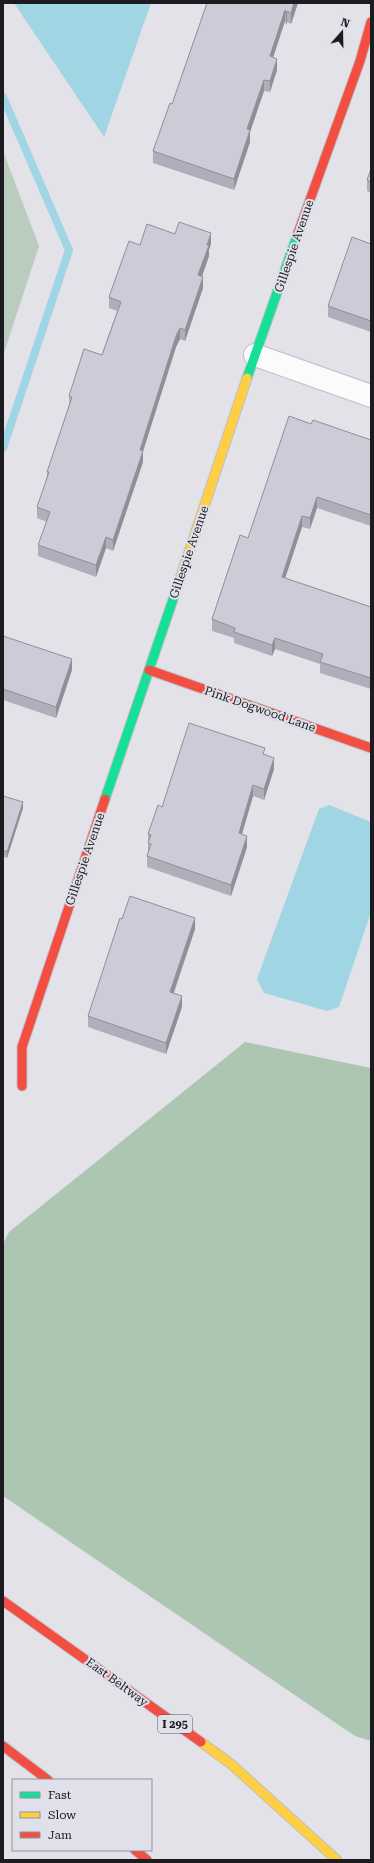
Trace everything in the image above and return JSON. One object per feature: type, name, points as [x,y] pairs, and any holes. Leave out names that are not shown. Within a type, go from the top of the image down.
[{"type":"main road","name":"Gillespie Avenue","points":[[22,1086],[22,1047],[256,356],[368,48],[371,22]]},
{"type":"main road","name":"Pink Dogwood Lane","points":[[149,670],[371,748]]},
{"type":"main road","name":"East Beltway","points":[[3,1601],[231,1764],[337,1860]]},
{"type":"main road","points":[[3,1746],[47,1779]]},
{"type":"main road","points":[[136,1851],[147,1860]]},
{"type":"street","points":[[256,356],[371,396]]},
{"type":"green space","points":[[3,151],[39,246],[3,356]]},
{"type":"green space","points":[[245,1042],[371,1068],[371,1741],[355,1736],[3,1496],[3,1244],[9,1232]]},
{"type":"water","points":[[14,3],[151,3],[104,137]]},
{"type":"water","points":[[329,805],[371,822],[371,912],[339,1007],[327,1011],[264,993],[257,979],[319,809]]},
{"type":"building","points":[[207,3],[294,3],[291,13],[287,11],[286,14],[285,10],[270,56],[277,59],[270,81],[264,80],[247,129],[250,130],[234,179],[153,151],[170,103],[172,104]]},
{"type":"building","points":[[371,169],[371,182],[367,180]]},
{"type":"building","points":[[179,222],[211,233],[207,245],[209,245],[198,275],[203,277],[185,330],[180,328],[176,336],[140,450],[143,451],[113,540],[106,537],[96,565],[38,545],[50,512],[37,507],[72,397],[69,396],[84,349],[102,355],[121,302],[109,297],[129,241],[140,245],[147,224],[175,234]]},
{"type":"building","points":[[352,237],[371,244],[371,321],[328,306]]},
{"type":"building","points":[[289,416],[311,424],[313,420],[371,440],[371,515],[317,497],[310,518],[302,516],[282,577],[371,607],[371,678],[320,662],[323,654],[275,638],[272,645],[234,632],[235,628],[212,619],[240,535],[248,538]]},
{"type":"building","points":[[3,636],[72,659],[56,707],[3,689]]},
{"type":"building","points":[[189,723],[265,748],[263,754],[274,758],[264,789],[253,785],[239,833],[247,836],[231,885],[147,856],[151,844],[148,843],[151,835],[148,834],[158,805],[162,807]]},
{"type":"building","points":[[3,796],[23,802],[7,852],[3,850]]},
{"type":"building","points":[[130,896],[195,918],[170,992],[182,996],[166,1043],[88,1016],[120,918],[122,919]]},
{"type":"waterway","points":[[3,97],[69,250],[3,448]]},
{"type":"traffic: fast","points":[[247,378],[298,233]]},
{"type":"traffic: fast","points":[[105,799],[181,576]]},
{"type":"traffic: slow","points":[[181,576],[247,378]]},
{"type":"traffic: slow","points":[[201,1742],[231,1764],[337,1860]]},
{"type":"traffic: jam","points":[[298,233],[360,61],[371,22]]},
{"type":"traffic: jam","points":[[149,670],[371,748]]},
{"type":"traffic: jam","points":[[22,1086],[22,1047],[105,799]]},
{"type":"traffic: jam","points":[[3,1601],[201,1742]]},
{"type":"traffic: jam","points":[[3,1746],[47,1779]]},
{"type":"traffic: jam","points":[[136,1851],[147,1860]]}]
